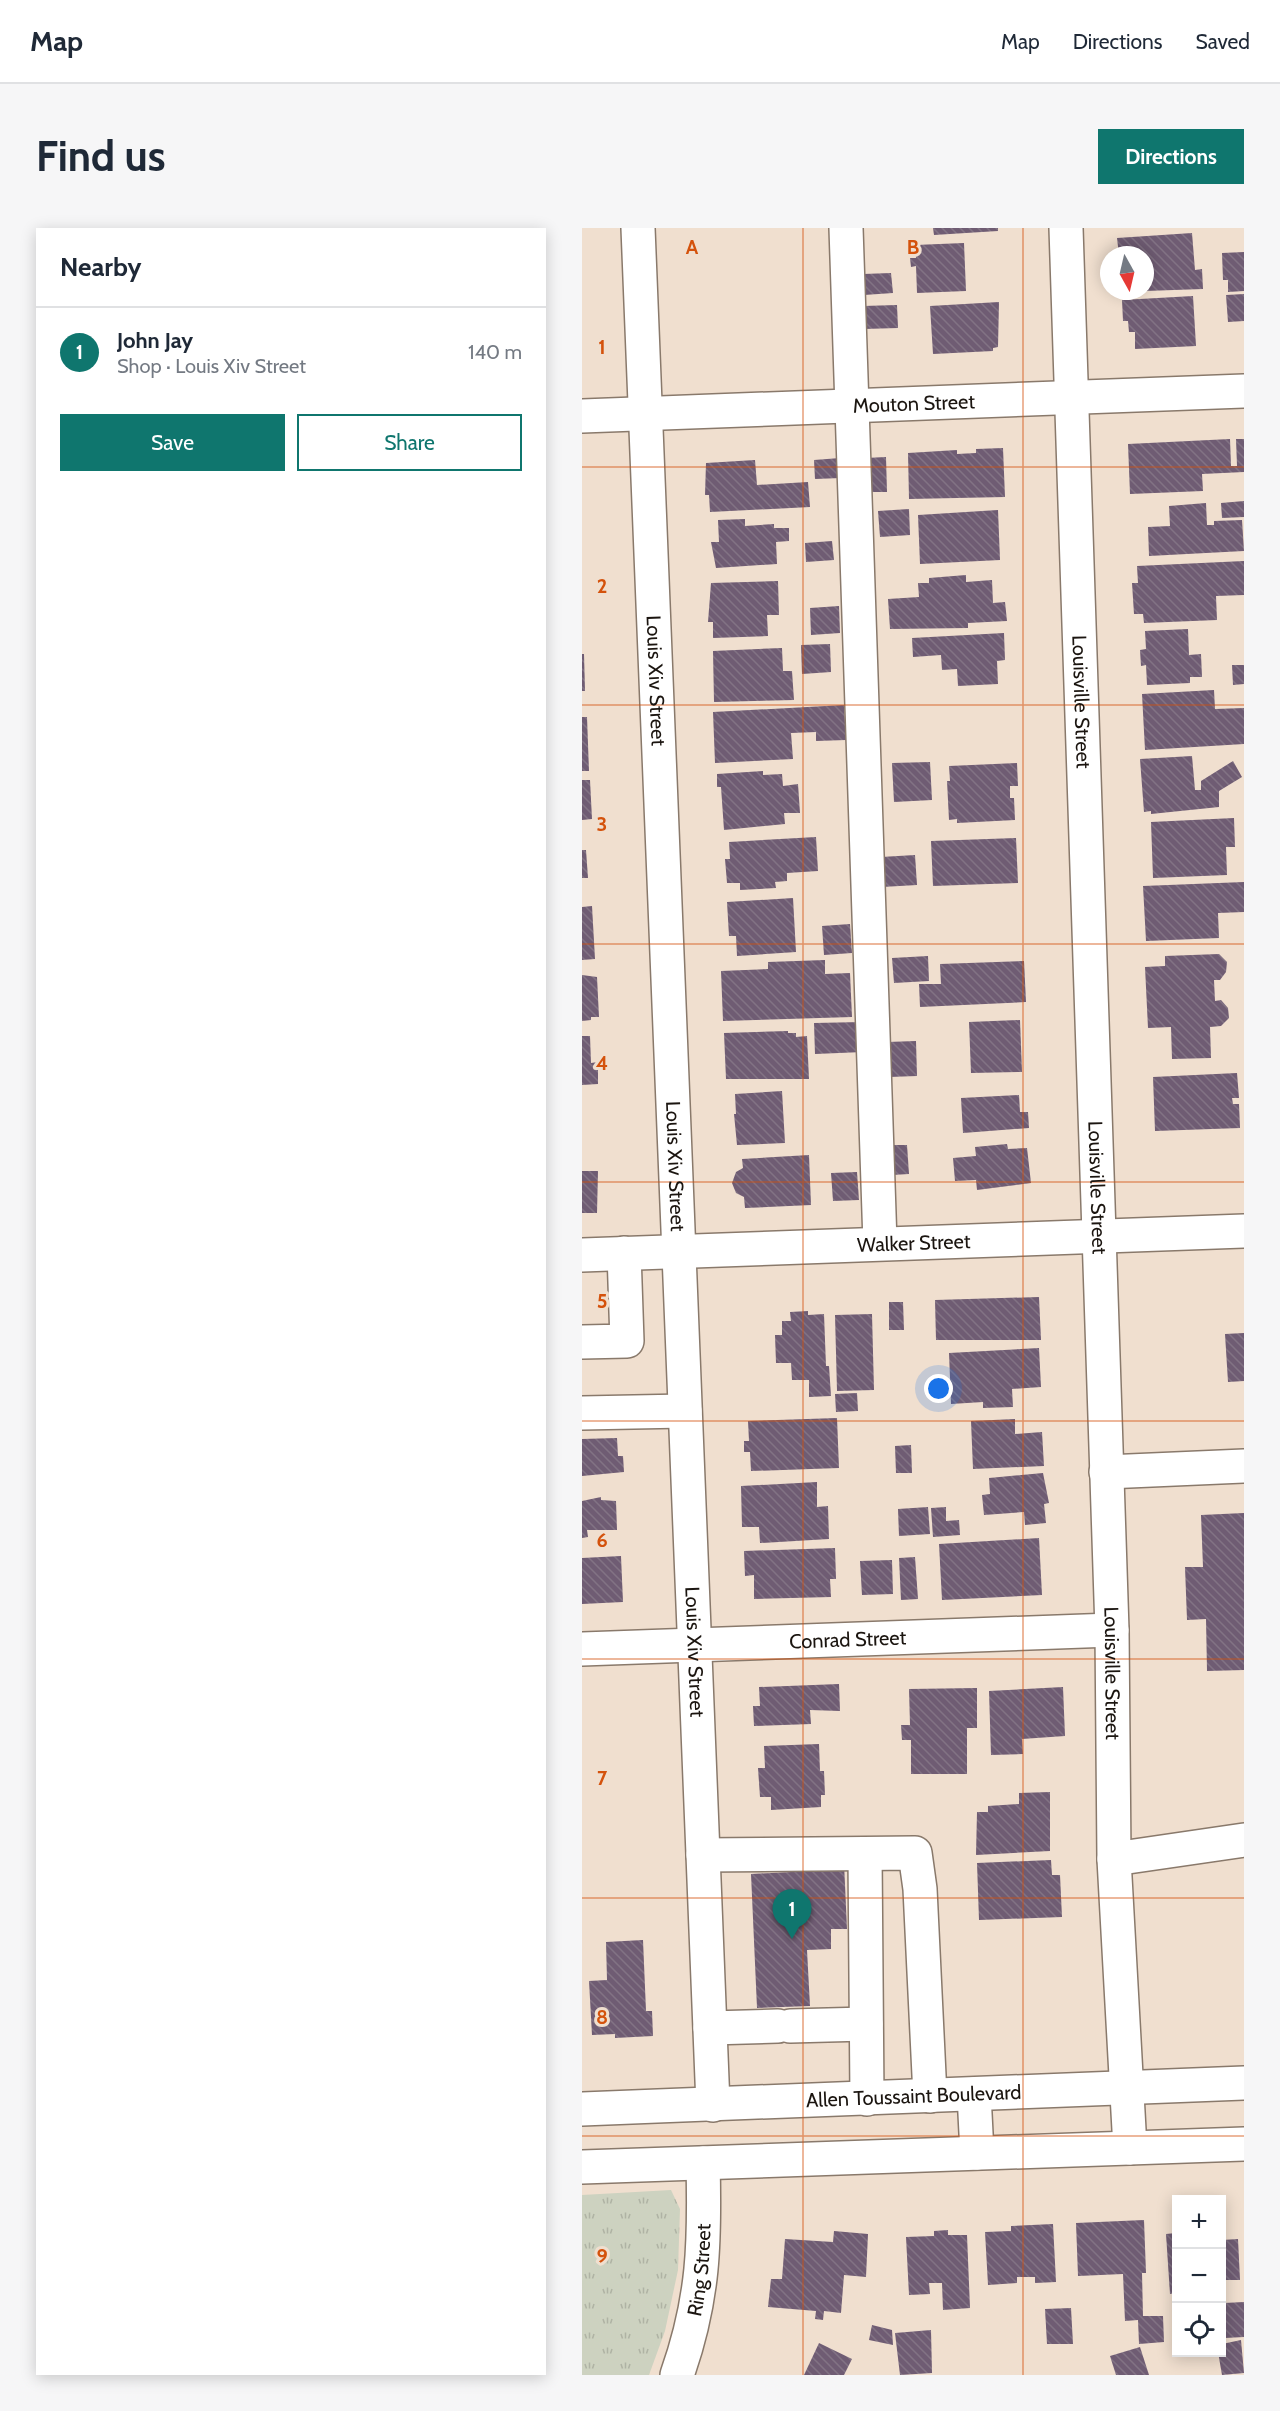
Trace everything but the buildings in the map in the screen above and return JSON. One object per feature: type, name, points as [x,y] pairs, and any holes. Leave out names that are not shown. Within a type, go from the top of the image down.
[{"type":"street","name":"Louis Xiv Street","points":[[638,228],[713,2105]]},
{"type":"street","points":[[846,228],[880,1244]]},
{"type":"street","name":"Louisville Street","points":[[1066,228],[1097,1235],[1112,1630],[1113,1859],[1130,2148]]},
{"type":"street","name":"Mouton Street","points":[[582,416],[1244,391]]},
{"type":"street","name":"Walker Street","points":[[582,1255],[1244,1231]]},
{"type":"street","points":[[582,1342],[627,1341],[624,1253]]},
{"type":"street","points":[[582,1413],[685,1411]]},
{"type":"street","points":[[1106,1472],[1244,1466]]},
{"type":"street","name":"Conrad Street","points":[[582,1649],[1112,1630]]},
{"type":"street","points":[[1113,1859],[1244,1840]]},
{"type":"street","points":[[703,1855],[915,1853],[920,1889],[930,2096]]},
{"type":"street","points":[[865,1854],[867,2099]]},
{"type":"street","points":[[710,2028],[866,2024]]},
{"type":"street","name":"Allen Toussaint Boulevard","points":[[582,2109],[1244,2083]]},
{"type":"street","points":[[974,2094],[978,2153]]},
{"type":"street","points":[[582,2167],[1244,2144]]},
{"type":"street","name":"Ring Street","points":[[677,2375],[696,2314],[702,2282],[703,2163]]},
{"type":"green space","points":[[671,2190],[680,2209],[678,2270],[665,2331],[649,2375],[582,2375],[582,2195]]},
{"type":"place","name":"John Jay","points":[[792,1939]]}]
